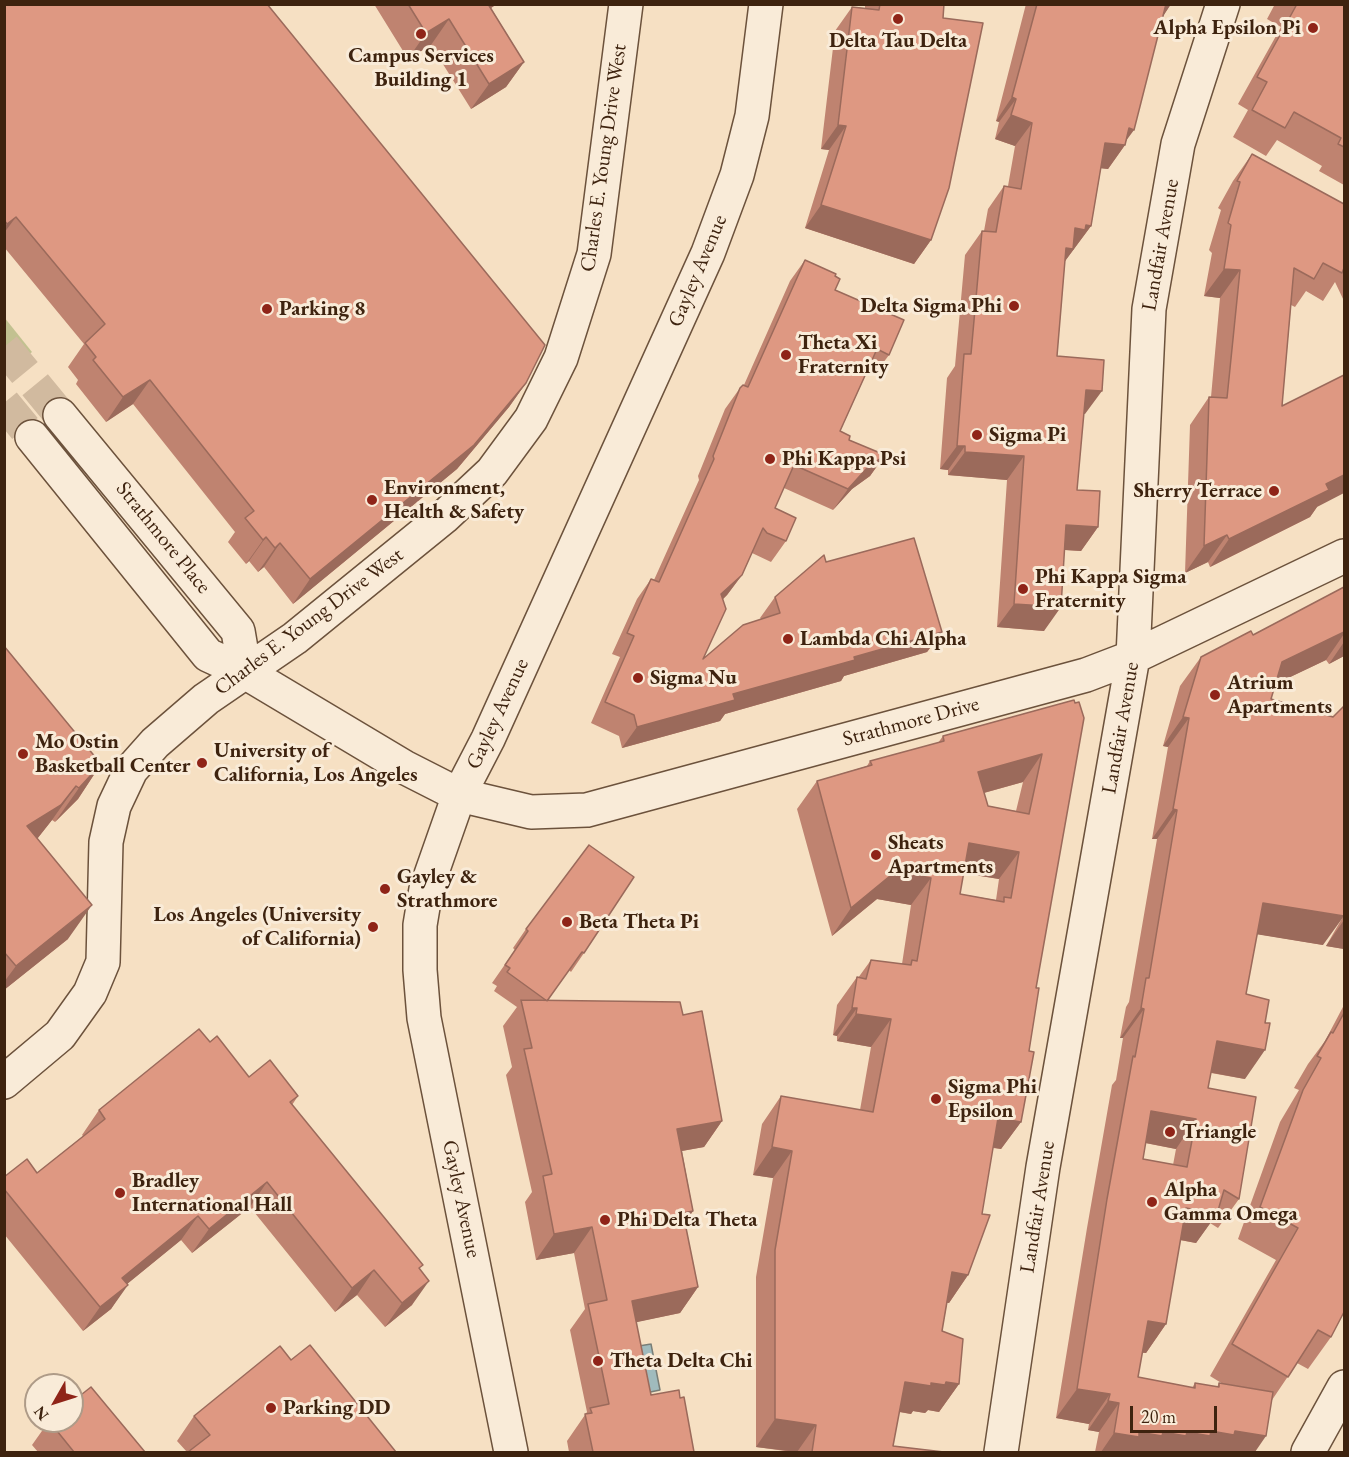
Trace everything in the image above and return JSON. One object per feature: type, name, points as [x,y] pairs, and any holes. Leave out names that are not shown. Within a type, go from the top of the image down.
[{"type":"street","name":"Charles E. Young Drive West","points":[[4,1083],[60,1035],[90,993],[103,962],[106,842],[114,806],[131,770],[155,743],[206,699],[295,638],[444,517],[492,472],[531,419],[561,358],[594,254],[626,4]]},
{"type":"street","name":"Gayley Avenue","points":[[511,1452],[424,1018],[420,970],[420,925],[426,889],[459,795],[492,730],[708,253],[737,175],[752,116],[766,4]]},
{"type":"street","name":"Landfair Avenue","points":[[1001,1452],[1042,1179],[1133,657],[1149,309],[1178,144],[1223,4]]},
{"type":"street","name":"Strathmore Place","points":[[60,414],[238,631],[245,672]]},
{"type":"street","name":"Strathmore Place","points":[[32,437],[208,655],[245,672],[395,761],[459,795]]},
{"type":"street","name":"Strathmore Drive","points":[[459,795],[531,812],[587,810],[1086,675],[1133,657],[1344,556]]},
{"type":"street","points":[[1308,1452],[1344,1387]]},
{"type":"shaded area","points":[[4,317],[32,352],[5,375],[4,375]]},
{"type":"water","points":[[651,1344],[660,1390],[636,1395],[627,1348]]},
{"type":"building","name":"Parking 8","points":[[4,4],[267,4],[545,345],[526,383],[474,445],[310,579],[280,543],[275,548],[266,537],[263,540],[245,518],[254,511],[150,380],[123,397],[93,360],[96,357],[85,343],[105,324],[16,217],[7,224],[4,220]]},
{"type":"building","points":[[408,4],[488,4],[524,62],[489,84],[449,19],[426,33]]},
{"type":"building","points":[[880,4],[944,4],[943,18],[983,23],[949,188],[931,240],[821,205],[846,126],[838,125],[852,7],[879,10]]},
{"type":"building","points":[[1037,4],[1166,4],[1134,130],[1129,128],[1125,145],[1105,143],[1091,226],[1086,225],[1085,230],[1075,228],[1073,249],[1066,248],[1057,356],[1104,360],[1102,391],[1086,390],[1077,490],[1100,491],[1098,527],[1066,525],[1061,607],[1014,604],[1024,456],[965,452],[965,446],[957,446],[964,354],[971,354],[982,231],[996,232],[1004,186],[1021,189],[1032,123],[1011,115],[1016,99],[1012,97]]},
{"type":"building","points":[[1297,4],[1344,4],[1344,147],[1338,144],[1341,138],[1294,112],[1285,128],[1252,110],[1267,82],[1257,77]]},
{"type":"building","points":[[1252,154],[1344,204],[1344,268],[1342,273],[1323,263],[1314,279],[1294,268],[1282,406],[1344,375],[1344,475],[1326,484],[1329,490],[1229,539],[1227,535],[1204,546],[1209,397],[1227,398],[1240,270],[1224,269],[1231,225],[1228,223],[1240,182],[1237,181]]},
{"type":"building","points":[[805,260],[836,274],[835,276],[840,279],[835,290],[904,320],[889,355],[877,349],[840,431],[850,436],[849,440],[885,455],[867,468],[848,489],[794,465],[775,508],[796,518],[786,541],[767,533],[763,528],[742,575],[721,594],[726,609],[703,659],[743,625],[780,613],[775,597],[824,555],[826,562],[914,538],[942,632],[854,657],[855,660],[733,694],[735,700],[637,727],[634,715],[605,702],[634,636],[627,633],[651,579],[659,582],[714,459],[713,456],[740,388],[743,385],[748,387]]},
{"type":"building","points":[[1344,587],[1344,632],[1282,662],[1271,699],[1333,717],[1344,706],[1344,916],[1263,903],[1246,994],[1269,1000],[1265,1023],[1270,1023],[1265,1050],[1217,1041],[1208,1088],[1256,1097],[1239,1199],[1224,1190],[1217,1214],[1186,1208],[1166,1324],[1148,1321],[1138,1377],[1195,1388],[1195,1383],[1219,1387],[1219,1383],[1273,1392],[1266,1436],[1235,1431],[1234,1435],[1211,1431],[1210,1436],[1187,1432],[1186,1436],[1163,1432],[1162,1436],[1139,1432],[1139,1437],[1114,1433],[1119,1403],[1108,1401],[1110,1394],[1077,1389],[1107,1199],[1133,1056],[1135,1057],[1144,1009],[1141,1008],[1146,978],[1149,978],[1177,810],[1173,809],[1189,718],[1183,717],[1201,657],[1251,631],[1253,635]],"holes":[[[1151,1111],[1196,1119],[1187,1167],[1143,1159]]]},
{"type":"building","points":[[4,646],[101,764],[79,788],[76,786],[61,805],[27,826],[92,905],[16,966],[4,952]]},
{"type":"building","points":[[1074,700],[1075,703],[1079,702],[1084,718],[1036,988],[1039,988],[1029,1051],[1034,1052],[1021,1122],[998,1118],[982,1214],[990,1215],[968,1275],[952,1272],[942,1331],[963,1339],[959,1384],[931,1383],[931,1386],[905,1382],[893,1446],[944,1452],[812,1452],[816,1425],[775,1419],[775,1250],[792,1151],[772,1147],[781,1096],[873,1112],[891,1019],[856,1014],[857,1008],[852,1008],[857,977],[866,979],[871,960],[911,965],[912,960],[917,961],[931,878],[896,871],[851,908],[817,781],[872,765],[870,761],[944,741],[943,736]],"holes":[[[1042,754],[1029,814],[988,806],[978,772]],[[969,843],[1019,852],[1011,898],[1004,897],[1004,902],[960,894]]]},
{"type":"building","name":"Beta Theta Pi","points":[[589,845],[634,877],[584,953],[582,952],[547,1001],[507,972],[510,968],[505,965],[528,931],[526,929]]},
{"type":"building","points":[[521,1000],[680,1002],[683,1015],[702,1011],[722,1121],[677,1129],[693,1211],[683,1213],[698,1287],[632,1301],[651,1395],[679,1390],[680,1398],[684,1397],[694,1452],[593,1452],[585,1414],[592,1413],[590,1408],[609,1404],[588,1304],[607,1300],[592,1227],[554,1234],[543,1176],[552,1174],[524,1049],[532,1048]]},
{"type":"building","points":[[1344,1013],[1344,1312],[1331,1337],[1318,1330],[1288,1377],[1232,1344],[1298,1228],[1260,1207],[1303,1090],[1321,1058],[1317,1056]]},
{"type":"building","name":"Bradley International Hall","points":[[199,1029],[210,1042],[217,1036],[249,1077],[270,1060],[298,1096],[290,1102],[423,1265],[419,1268],[429,1281],[402,1303],[374,1270],[352,1288],[267,1182],[209,1229],[198,1216],[122,1278],[128,1285],[100,1307],[4,1189],[4,1177],[27,1159],[37,1173],[105,1119],[99,1110]]},
{"type":"building","name":"Parking DD","points":[[310,1345],[396,1452],[188,1452],[210,1435],[194,1416],[280,1346],[291,1360]]},
{"type":"building","points":[[91,1387],[145,1452],[74,1452],[59,1433],[84,1433],[84,1393]]},
{"type":"tunnel","points":[[4,347],[60,415]]},
{"type":"tunnel","points":[[4,403],[32,437]]},
{"type":"place","name":"Delta Tau Delta","points":[[898,19]]},
{"type":"place","name":"Alpha Epsilon Pi","points":[[1313,28]]},
{"type":"place","name":"Campus Services Building 1","points":[[421,34]]},
{"type":"place","name":"Delta Sigma Phi","points":[[1014,306]]},
{"type":"place","name":"Parking 8","points":[[267,309]]},
{"type":"place","name":"Theta Xi Fraternity","points":[[786,355]]},
{"type":"place","name":"Sigma Pi","points":[[977,435]]},
{"type":"place","name":"Phi Kappa Psi","points":[[770,459]]},
{"type":"place","name":"Sherry Terrace","points":[[1274,491]]},
{"type":"place","name":"Environment, Health & Safety","points":[[372,500]]},
{"type":"place","name":"Phi Kappa Sigma Fraternity","points":[[1023,589]]},
{"type":"place","name":"Lambda Chi Alpha","points":[[788,639]]},
{"type":"place","name":"Sigma Nu","points":[[638,678]]},
{"type":"place","name":"Atrium Apartments","points":[[1215,695]]},
{"type":"place","name":"Mo Ostin Basketball Center","points":[[23,754]]},
{"type":"place","name":"University of California, Los Angeles","points":[[202,763]]},
{"type":"place","name":"Sheats Apartments","points":[[876,855]]},
{"type":"place","name":"Gayley & Strathmore","points":[[385,889]]},
{"type":"place","name":"Beta Theta Pi","points":[[567,922]]},
{"type":"place","name":"Los Angeles (University of California)","points":[[373,927]]},
{"type":"place","name":"Sigma Phi Epsilon","points":[[936,1099]]},
{"type":"place","name":"Triangle","points":[[1170,1132]]},
{"type":"place","name":"Bradley International Hall","points":[[120,1193]]},
{"type":"place","name":"Alpha Gamma Omega","points":[[1152,1202]]},
{"type":"place","name":"Phi Delta Theta","points":[[605,1220]]},
{"type":"place","name":"Theta Delta Chi","points":[[598,1361]]},
{"type":"place","name":"Parking DD","points":[[271,1408]]}]
